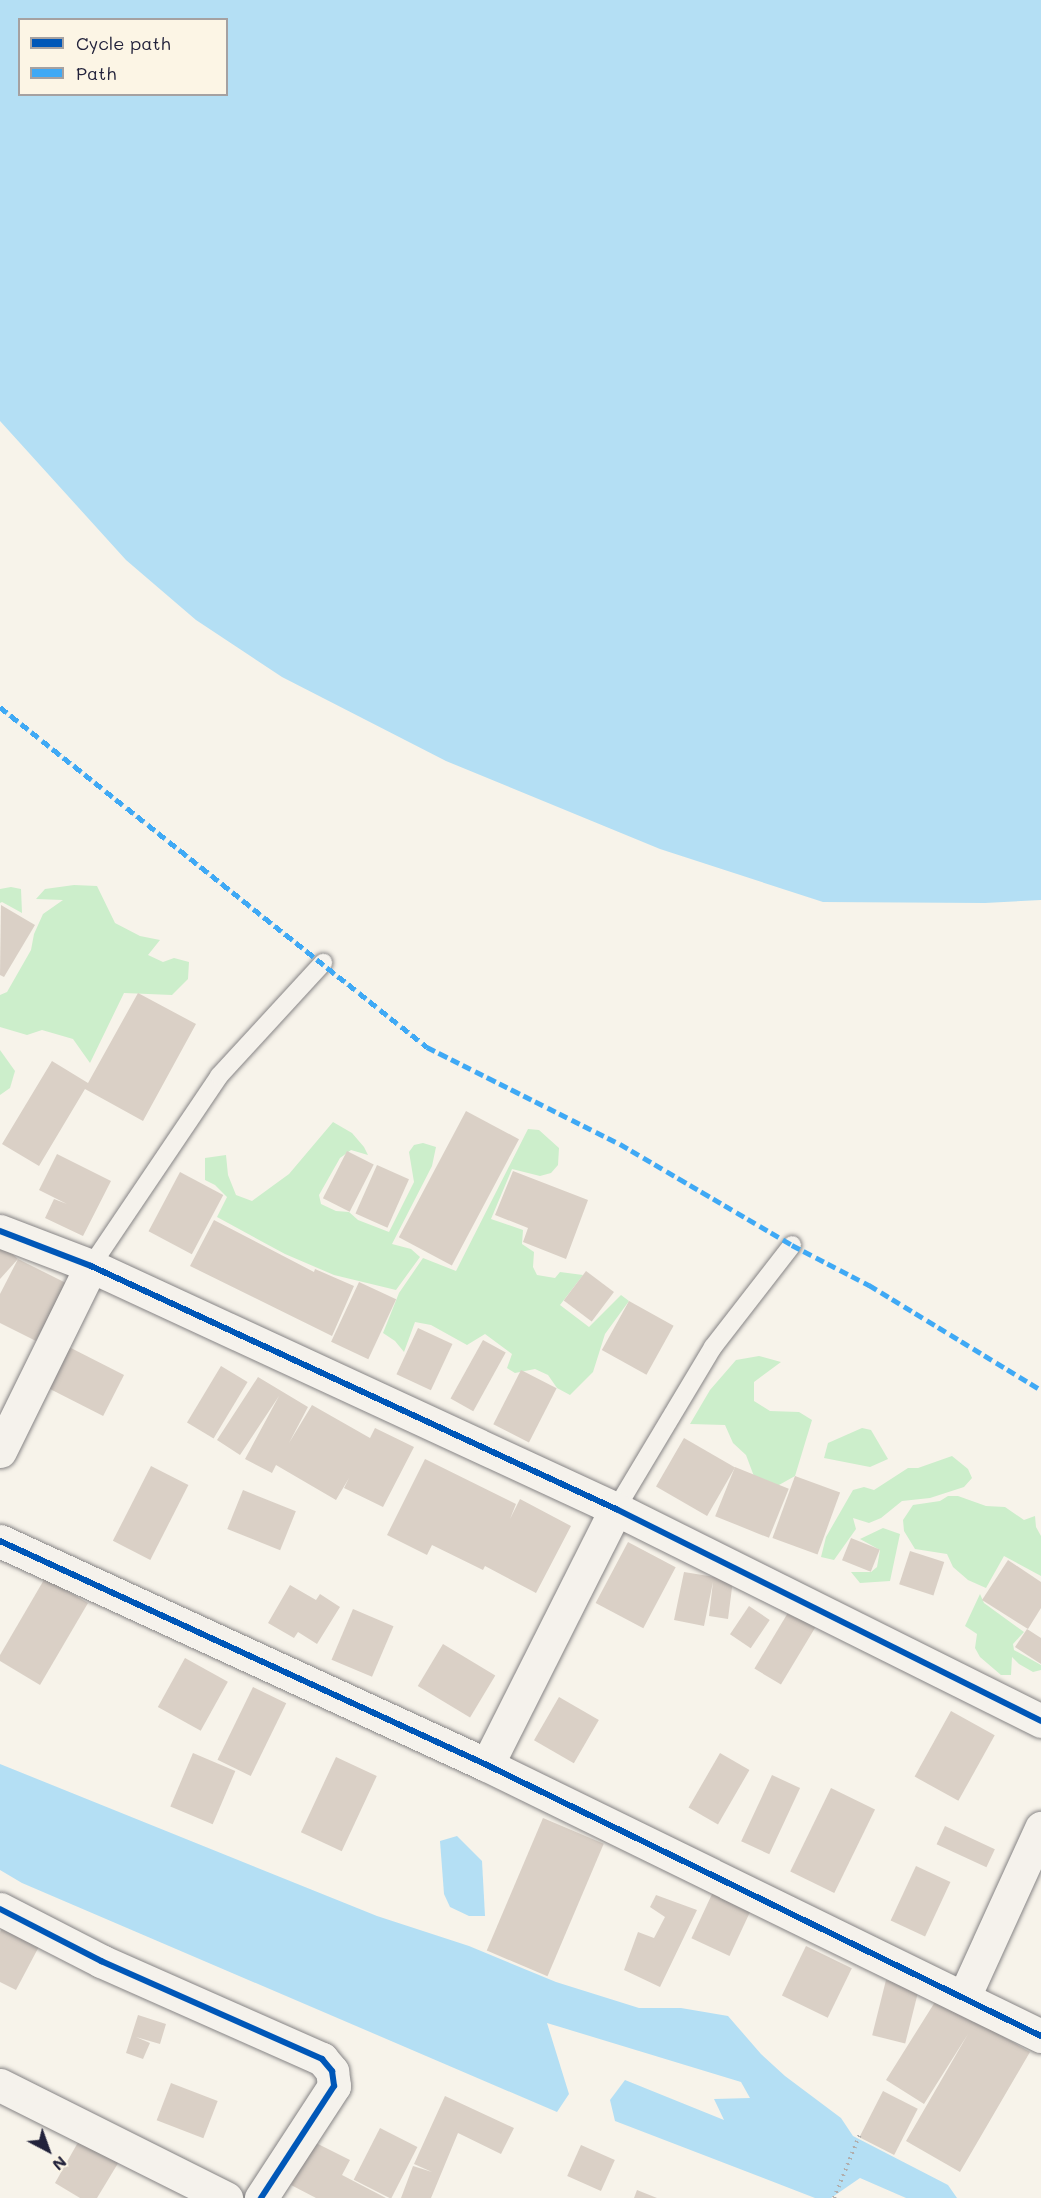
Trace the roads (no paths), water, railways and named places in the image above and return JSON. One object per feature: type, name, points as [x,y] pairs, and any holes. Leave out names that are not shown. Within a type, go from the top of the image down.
[{"type":"street","points":[[0,1231],[92,1266],[616,1509],[1041,1721]]},
{"type":"street","points":[[0,1451],[92,1266]]},
{"type":"street","points":[[487,1765],[616,1509]]},
{"type":"street","points":[[0,1541],[487,1765],[1041,2036]]},
{"type":"street","points":[[964,1997],[1041,1828]]},
{"type":"street","points":[[0,1909],[100,1961],[322,2059],[332,2071],[334,2086],[261,2198]]},
{"type":"street","points":[[0,2085],[226,2198]]},
{"type":"lane","points":[[92,1266],[219,1076],[323,963]]},
{"type":"lane","points":[[616,1509],[713,1347],[792,1245]]},
{"type":"water","points":[[0,0],[1041,0],[1041,900],[985,903],[823,902],[660,849],[446,761],[282,677],[196,620],[126,560],[0,421]]},
{"type":"water","points":[[0,1764],[377,1916],[469,1946],[556,1982],[639,2008],[681,2008],[728,2016],[761,2054],[785,2076],[841,2118],[853,2136],[948,2185],[957,2198],[906,2198],[860,2178],[831,2198],[815,2198],[615,2121],[610,2100],[625,2080],[724,2120],[714,2099],[750,2098],[741,2082],[547,2023],[569,2094],[557,2112],[22,1883],[0,1870]]},
{"type":"water","points":[[457,1836],[482,1861],[485,1916],[469,1916],[450,1907],[444,1894],[440,1841]]}]
